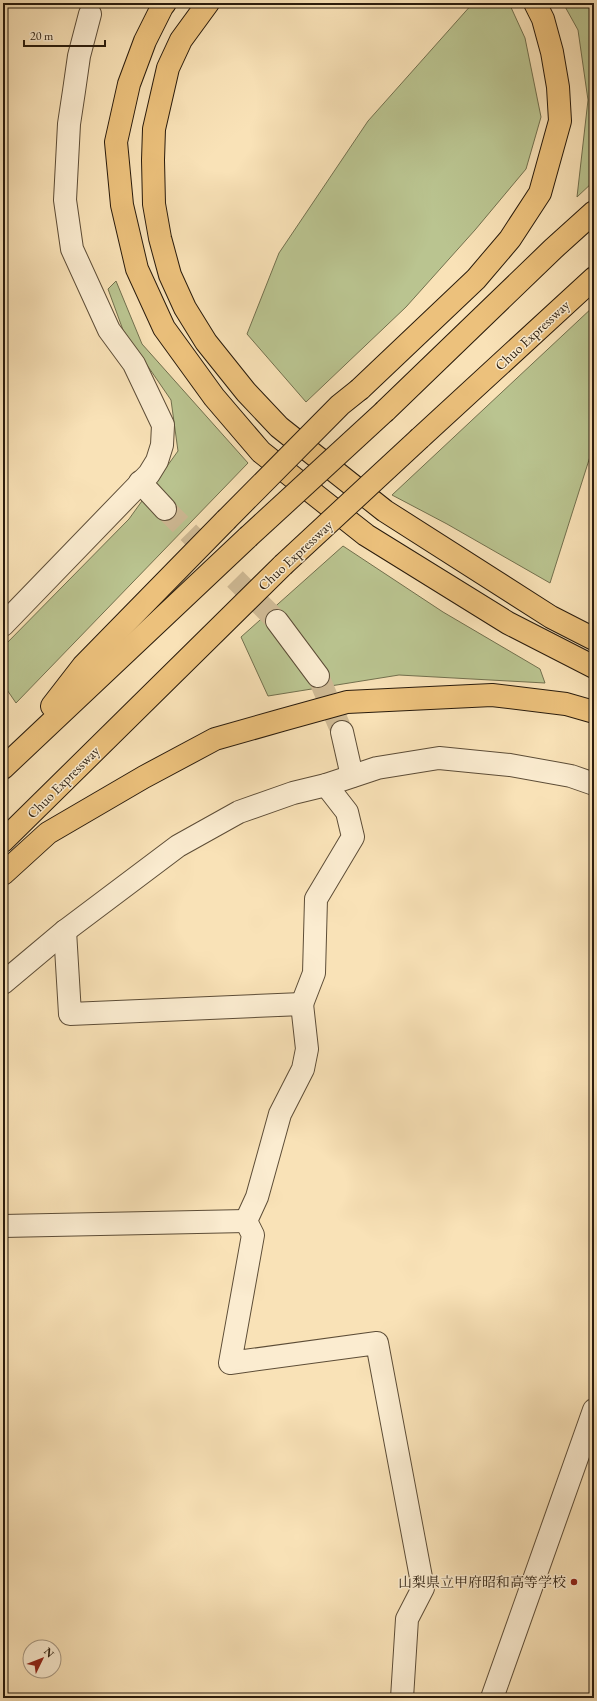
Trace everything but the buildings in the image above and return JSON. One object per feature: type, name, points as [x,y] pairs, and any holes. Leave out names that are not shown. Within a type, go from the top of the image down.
[{"type":"highway","points":[[165,3],[145,41],[129,84],[116,142],[122,205],[137,268],[164,328],[214,398],[261,452],[366,535],[508,623],[594,666]]},
{"type":"highway","points":[[208,3],[181,40],[168,68],[154,129],[154,204],[160,238],[170,275],[185,308],[206,342],[246,392],[279,427],[384,511],[551,617],[594,639]]},
{"type":"highway","points":[[9,762],[82,666],[340,405],[360,389],[476,279],[510,239],[540,193],[560,121],[558,87],[552,52],[543,19],[535,3]]},
{"type":"highway","points":[[9,762],[248,537],[385,411],[553,249],[594,212]]},
{"type":"highway","name":"Chuo Expressway","points":[[3,841],[283,565],[594,278]]},
{"type":"highway","points":[[3,874],[48,833],[151,773],[215,739],[347,702],[492,694],[566,704],[594,712]]},
{"type":"street","points":[[3,625],[140,482],[157,462],[162,445],[163,425],[134,364],[109,330],[72,249],[65,200],[69,124],[79,56],[90,14]]},
{"type":"street","points":[[140,482],[165,509]]},
{"type":"street","points":[[277,621],[318,676]]},
{"type":"street","points":[[342,732],[352,776]]},
{"type":"street","points":[[3,983],[65,930],[120,888],[185,842],[239,812],[293,793],[326,785],[377,768],[439,758],[510,765],[571,776],[594,784]]},
{"type":"street","points":[[246,1221],[257,1197],[280,1114],[303,1068],[307,1049],[302,1004],[314,973],[316,899],[353,837],[347,812],[326,785]]},
{"type":"street","points":[[65,930],[70,1014],[302,1004]]},
{"type":"street","points":[[3,1226],[246,1221]]},
{"type":"street","points":[[246,1221],[253,1235],[230,1363],[377,1343],[423,1588],[407,1619],[402,1698]]},
{"type":"street","points":[[492,1698],[594,1410]]},
{"type":"green space","points":[[473,3],[509,3],[525,38],[541,117],[526,169],[475,230],[406,307],[306,402],[247,334],[279,253],[368,121]]},
{"type":"green space","points":[[563,3],[594,3],[594,181],[577,197],[588,100],[578,30]]},
{"type":"green space","points":[[116,281],[142,344],[248,463],[16,703],[3,684],[3,647],[129,519],[178,451],[171,400],[123,330],[108,289]]},
{"type":"green space","points":[[594,306],[594,444],[550,583],[447,524],[392,495]]},
{"type":"green space","points":[[343,546],[443,612],[540,669],[545,683],[399,675],[268,696],[241,637]]},
{"type":"tunnel","points":[[165,509],[277,621]]},
{"type":"tunnel","points":[[318,676],[342,732]]},
{"type":"place","name":"山梨県立甲府昭和高等学校","points":[[574,1582]]}]
